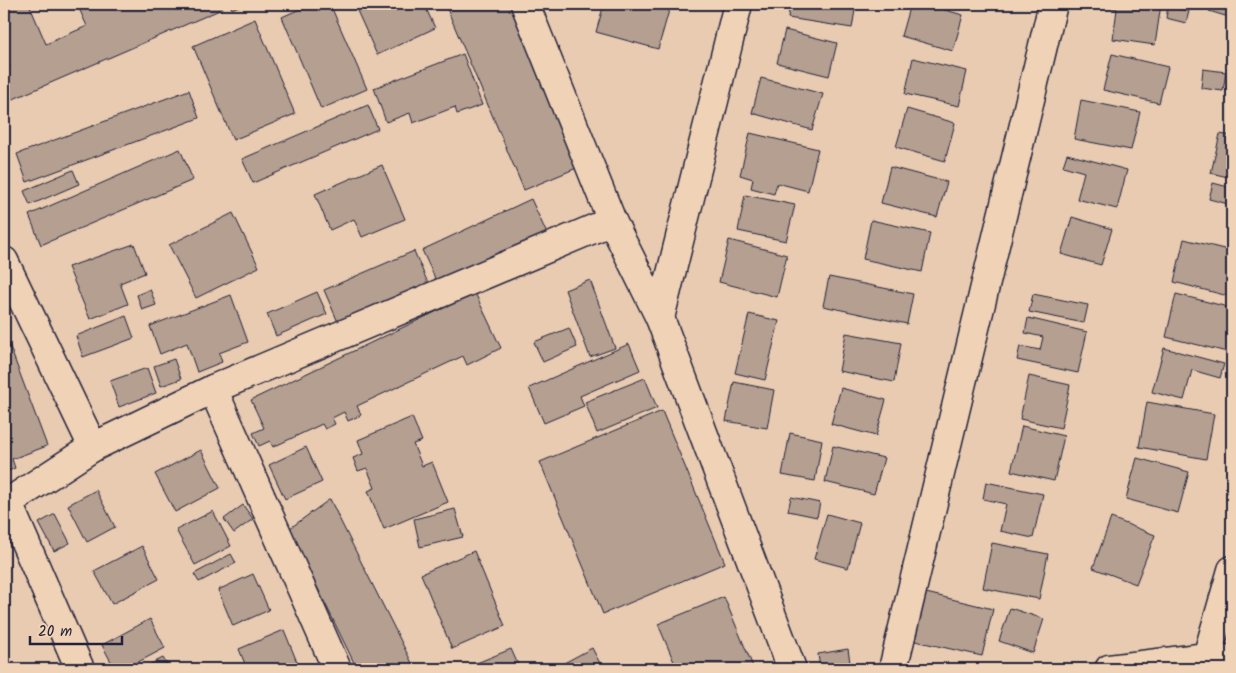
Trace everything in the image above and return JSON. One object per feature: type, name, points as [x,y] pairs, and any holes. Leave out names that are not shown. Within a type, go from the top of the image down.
[{"type":"street","points":[[526,4],[612,221],[660,318],[792,669]]},
{"type":"street","points":[[660,318],[738,4]]},
{"type":"street","points":[[893,669],[1054,4]]},
{"type":"street","points":[[80,669],[6,504],[93,447],[214,389],[612,221]]},
{"type":"street","points":[[4,261],[93,447]]},
{"type":"street","points":[[214,389],[337,669]]},
{"type":"street","points":[[1109,669],[1220,659],[1232,570]]},
{"type":"building","points":[[4,4],[29,4],[46,44],[87,26],[77,4],[220,4],[222,9],[4,103],[4,61],[6,67],[10,66],[4,52]]},
{"type":"building","points":[[230,4],[243,4],[232,9]]},
{"type":"building","points":[[311,4],[330,4],[367,89],[321,109],[282,17]]},
{"type":"building","points":[[354,4],[424,4],[435,28],[377,55]]},
{"type":"building","points":[[445,4],[510,4],[579,167],[524,190]]},
{"type":"building","points":[[604,4],[658,4],[670,7],[658,49],[596,32]]},
{"type":"building","points":[[790,4],[856,4],[852,28],[788,18]]},
{"type":"building","points":[[910,4],[924,4],[963,15],[953,51],[901,36]]},
{"type":"building","points":[[1103,4],[1161,4],[1155,45],[1113,39],[1117,9],[1102,7]]},
{"type":"building","points":[[1211,4],[1232,4],[1232,18],[1209,11]]},
{"type":"building","points":[[1168,7],[1189,11],[1186,23],[1166,18]]},
{"type":"building","points":[[255,19],[295,114],[233,140],[193,46]]},
{"type":"building","points":[[785,30],[837,43],[829,76],[777,63]]},
{"type":"building","points":[[1232,46],[1232,66],[1227,64]]},
{"type":"building","points":[[463,54],[482,105],[457,114],[455,107],[413,123],[410,113],[386,122],[374,88]]},
{"type":"building","points":[[1112,54],[1168,67],[1159,103],[1103,90]]},
{"type":"building","points":[[913,58],[967,71],[959,106],[905,94]]},
{"type":"building","points":[[1203,69],[1226,72],[1223,91],[1201,88]]},
{"type":"building","points":[[761,78],[823,94],[812,130],[752,113]]},
{"type":"building","points":[[189,90],[199,118],[27,182],[17,154]]},
{"type":"building","points":[[1081,100],[1140,112],[1131,150],[1074,139]]},
{"type":"building","points":[[368,105],[378,129],[253,183],[242,159]]},
{"type":"building","points":[[907,109],[955,123],[945,161],[896,147]]},
{"type":"building","points":[[750,133],[818,149],[808,191],[777,183],[774,194],[751,188],[753,179],[740,175]]},
{"type":"building","points":[[1220,134],[1232,136],[1232,178],[1211,173]]},
{"type":"building","points":[[180,149],[193,180],[41,245],[29,215]]},
{"type":"building","points":[[1067,154],[1127,170],[1117,209],[1077,199],[1084,172],[1063,166]]},
{"type":"building","points":[[382,165],[405,219],[362,237],[354,219],[330,230],[315,194]]},
{"type":"building","points":[[890,167],[947,182],[937,217],[881,203]]},
{"type":"building","points":[[73,170],[79,184],[30,205],[24,191]]},
{"type":"building","points":[[1213,183],[1232,188],[1232,205],[1209,199]]},
{"type":"building","points":[[745,195],[795,205],[786,241],[738,231]]},
{"type":"building","points":[[531,199],[548,236],[439,287],[422,250]]},
{"type":"building","points":[[233,213],[259,267],[196,298],[169,245]]},
{"type":"building","points":[[1072,217],[1112,229],[1101,265],[1061,254]]},
{"type":"building","points":[[871,220],[930,233],[922,272],[863,259]]},
{"type":"building","points":[[1184,239],[1232,251],[1232,297],[1174,282]]},
{"type":"building","points":[[729,240],[787,255],[777,297],[719,282]]},
{"type":"building","points":[[134,244],[145,273],[120,283],[128,304],[90,319],[68,267]]},
{"type":"building","points":[[414,251],[431,290],[341,329],[324,290]]},
{"type":"building","points":[[829,277],[913,294],[907,324],[823,306]]},
{"type":"building","points":[[590,280],[615,348],[590,357],[565,290]]},
{"type":"building","points":[[150,289],[156,305],[142,310],[137,295]]},
{"type":"building","points":[[317,292],[327,314],[276,336],[267,314]]},
{"type":"building","points":[[475,293],[501,348],[467,365],[463,356],[357,406],[361,415],[348,421],[344,412],[332,418],[335,424],[325,429],[322,424],[273,447],[270,441],[259,446],[253,433],[264,428],[251,400]]},
{"type":"building","points":[[1033,294],[1088,305],[1084,323],[1029,312]]},
{"type":"building","points":[[1176,294],[1232,308],[1232,330],[1227,352],[1166,337]]},
{"type":"building","points":[[231,295],[248,342],[219,353],[222,362],[197,372],[187,343],[160,354],[150,326]]},
{"type":"building","points":[[749,314],[779,321],[765,380],[735,373]]},
{"type":"building","points":[[126,316],[134,338],[83,357],[76,336]]},
{"type":"building","points":[[1028,318],[1087,332],[1078,373],[1017,360],[1020,346],[1040,350],[1043,337],[1025,333]]},
{"type":"building","points":[[569,328],[577,347],[543,362],[534,342]]},
{"type":"building","points":[[4,331],[47,446],[12,459],[15,468],[4,473]]},
{"type":"building","points":[[846,333],[901,343],[894,382],[839,371]]},
{"type":"building","points":[[629,344],[640,370],[580,396],[584,406],[544,423],[529,388]]},
{"type":"building","points":[[1164,348],[1224,364],[1220,378],[1192,370],[1184,400],[1152,392]]},
{"type":"building","points":[[174,359],[181,379],[161,386],[154,366]]},
{"type":"building","points":[[147,368],[156,393],[119,407],[110,381]]},
{"type":"building","points":[[1029,376],[1070,385],[1061,428],[1020,419]]},
{"type":"building","points":[[645,378],[657,408],[597,433],[585,402]]},
{"type":"building","points":[[734,382],[774,390],[767,428],[726,421]]},
{"type":"building","points":[[841,388],[886,400],[876,436],[831,424]]},
{"type":"building","points":[[1147,402],[1214,414],[1206,459],[1139,447]]},
{"type":"building","points":[[662,411],[725,563],[603,614],[540,462]]},
{"type":"building","points":[[412,417],[422,441],[413,444],[422,466],[432,462],[448,502],[384,529],[368,491],[375,488],[367,468],[358,471],[353,458],[363,454],[358,440]]},
{"type":"building","points":[[1022,426],[1064,436],[1054,481],[1011,471]]},
{"type":"building","points":[[790,433],[822,440],[815,481],[782,475]]},
{"type":"building","points":[[833,446],[884,458],[874,494],[825,482]]},
{"type":"building","points":[[306,447],[322,482],[285,499],[269,465]]},
{"type":"building","points":[[201,450],[220,488],[175,512],[155,474]]},
{"type":"building","points":[[1137,458],[1189,472],[1178,513],[1126,499]]},
{"type":"building","points":[[986,482],[1043,494],[1033,538],[1000,531],[1006,504],[983,499]]},
{"type":"building","points":[[96,490],[115,527],[87,542],[68,505]]},
{"type":"building","points":[[791,497],[820,503],[817,517],[788,511]]},
{"type":"building","points":[[330,499],[415,669],[357,669],[289,529]]},
{"type":"building","points":[[243,505],[253,519],[234,533],[224,519]]},
{"type":"building","points":[[455,509],[463,537],[420,547],[414,519]]},
{"type":"building","points":[[213,511],[231,546],[195,565],[176,530]]},
{"type":"building","points":[[55,514],[70,543],[54,551],[39,523]]},
{"type":"building","points":[[827,514],[860,523],[848,568],[814,559]]},
{"type":"building","points":[[1111,518],[1155,535],[1136,584],[1093,568]]},
{"type":"building","points":[[992,543],[1048,554],[1039,599],[983,588]]},
{"type":"building","points":[[142,546],[159,579],[112,604],[94,571]]},
{"type":"building","points":[[474,551],[505,626],[452,649],[421,574]]},
{"type":"building","points":[[231,554],[236,563],[199,582],[194,574]]},
{"type":"building","points":[[253,574],[269,610],[233,626],[218,590]]},
{"type":"building","points":[[922,592],[993,609],[982,656],[911,640]]},
{"type":"building","points":[[724,597],[754,669],[677,669],[658,624]]},
{"type":"building","points":[[1010,608],[1044,619],[1033,653],[999,641]]},
{"type":"building","points":[[150,619],[165,648],[125,669],[115,669],[102,645]]},
{"type":"building","points":[[284,630],[299,667],[293,669],[247,669],[239,649]]},
{"type":"building","points":[[4,643],[9,653],[4,656]]},
{"type":"building","points":[[592,648],[603,669],[553,669]]},
{"type":"building","points":[[511,649],[520,669],[462,669]]},
{"type":"building","points":[[848,649],[851,669],[820,669],[818,654]]},
{"type":"building","points":[[163,658],[167,665],[159,669],[141,669]]}]
